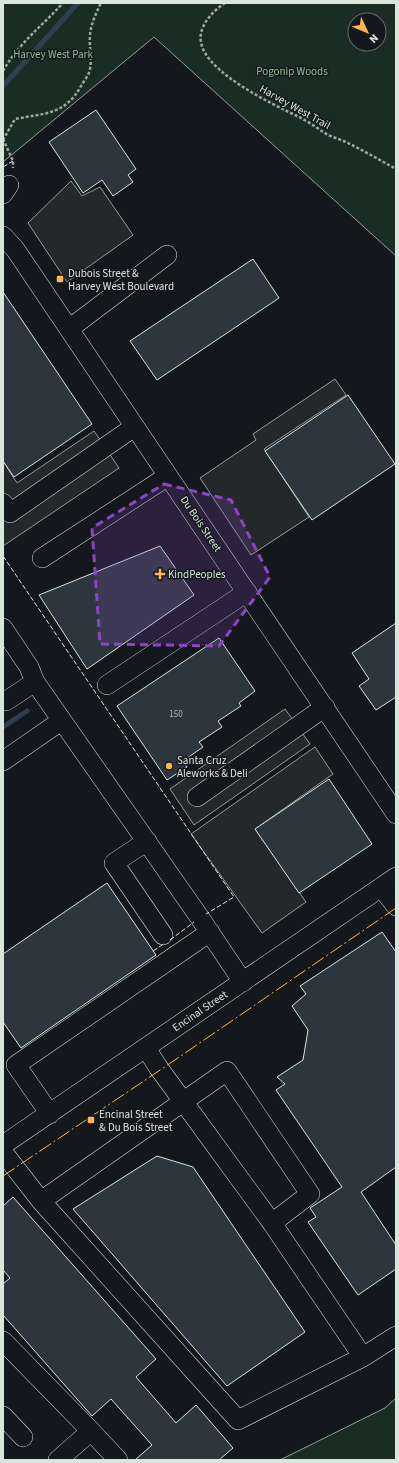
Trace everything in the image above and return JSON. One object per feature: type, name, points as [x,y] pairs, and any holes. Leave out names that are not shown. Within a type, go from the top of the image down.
[{"type":"street","name":"Du Bois Street","points":[[3,236],[15,249],[396,814]]},
{"type":"street","points":[[68,329],[167,256]]},
{"type":"street","points":[[3,503],[10,513],[134,427]]},
{"type":"street","points":[[42,558],[168,476]]},
{"type":"street","points":[[107,685],[247,592]]},
{"type":"street","points":[[3,628],[29,666],[35,682],[61,722],[147,841],[243,982]]},
{"type":"street","points":[[3,700],[6,701],[35,682]]},
{"type":"street","points":[[197,797],[325,707]]},
{"type":"street","points":[[3,761],[61,722]]},
{"type":"street","points":[[147,841],[114,863],[163,935]]},
{"type":"street","points":[[389,882],[396,906]]},
{"type":"street","name":"Encinal Street","points":[[3,1145],[389,882]]},
{"type":"street","points":[[50,1114],[16,1065],[210,932]]},
{"type":"street","points":[[146,1048],[158,1067],[272,1222],[363,1357]]},
{"type":"street","points":[[41,1201],[227,1071],[310,1194],[272,1222]]},
{"type":"street","points":[[3,1152],[41,1201],[238,1420],[363,1357],[396,1336]]},
{"type":"street","points":[[3,1341],[118,1460]]},
{"type":"street","points":[[3,1416],[22,1438]]},
{"type":"street","points":[[58,1460],[91,1431]]},
{"type":"path","points":[[3,71],[18,48],[52,16],[63,3]]},
{"type":"path","points":[[8,182],[13,161],[3,140],[16,118],[47,114],[60,110],[80,88],[90,70],[90,35],[93,21],[101,3]]},
{"type":"path","name":"Harvey West Trail","points":[[225,3],[206,21],[202,32],[201,43],[207,56],[216,67],[226,76],[278,108],[297,116],[329,136],[361,149],[396,169]]},
{"type":"highlighted area","points":[[164,484],[231,500],[270,577],[219,646],[100,644],[92,528]]},
{"type":"green space","name":"Pogonip Woods","points":[[3,3],[396,3],[396,256],[154,37],[3,162]]},
{"type":"green space","points":[[396,1398],[396,1460],[280,1460],[385,1408]]},
{"type":"shaded area","points":[[71,181],[82,196],[100,187],[133,235],[67,282],[28,223]]},
{"type":"shaded area","points":[[335,379],[346,395],[264,449],[309,517],[251,555],[200,478],[256,440],[253,434]]},
{"type":"shaded area","points":[[94,431],[119,468],[3,546],[3,461],[17,483]]},
{"type":"shaded area","points":[[285,709],[310,744],[194,825],[170,789]]},
{"type":"shaded area","points":[[315,747],[333,774],[255,829],[306,902],[262,933],[191,834]]},
{"type":"building","points":[[96,110],[136,169],[128,175],[133,182],[113,196],[102,180],[83,193],[49,142]]},
{"type":"building","points":[[253,259],[279,298],[157,380],[130,341]]},
{"type":"building","points":[[3,292],[92,424],[14,477],[3,461]]},
{"type":"building","points":[[348,395],[395,464],[312,520],[265,451]]},
{"type":"building","points":[[160,546],[194,595],[87,669],[39,595]]},
{"type":"building","points":[[396,623],[396,697],[376,710],[359,686],[369,679],[352,653]]},
{"type":"building","points":[[219,638],[255,691],[239,703],[241,706],[218,721],[222,727],[199,742],[203,747],[183,761],[187,767],[167,780],[117,706]]},
{"type":"building","points":[[329,779],[372,844],[299,893],[255,829]]},
{"type":"building","points":[[107,883],[156,955],[21,1048],[3,1022],[3,954]]},
{"type":"building","points":[[382,932],[396,952],[396,1167],[361,1192],[396,1245],[396,1269],[358,1295],[308,1222],[316,1217],[310,1208],[342,1187],[276,1090],[285,1084],[277,1077],[303,1060],[308,1030],[292,1006],[306,994],[300,986]]},
{"type":"building","points":[[157,1156],[193,1167],[305,1332],[227,1386],[73,1209]]},
{"type":"building","points":[[13,1197],[156,1359],[136,1377],[176,1423],[196,1405],[233,1448],[219,1460],[135,1460],[152,1445],[111,1399],[92,1416],[3,1315],[3,1284],[10,1278],[3,1270],[3,1206]]},
{"type":"waterway","points":[[3,86],[78,3]]},
{"type":"waterway","points":[[3,727],[27,711]]},
{"type":"fence","points":[[3,167],[13,161]]},
{"type":"fence","points":[[3,556],[234,897],[206,914]]},
{"type":"fence","points":[[170,940],[194,922]]},
{"type":"fence","points":[[153,951],[165,943]]},
{"type":"power","points":[[3,1176],[396,908]]},
{"type":"place","name":"Dubois Street & Harvey West Boulevard","points":[[60,279]]},
{"type":"place","name":"KindPeoples","points":[[160,574]]},
{"type":"place","name":"Santa Cruz Aleworks & Deli","points":[[169,766]]},
{"type":"place","name":"Encinal Street & Du Bois Street","points":[[91,1120]]},
{"type":"park label","name":"Harvey West Park","points":[[53,54]]}]
